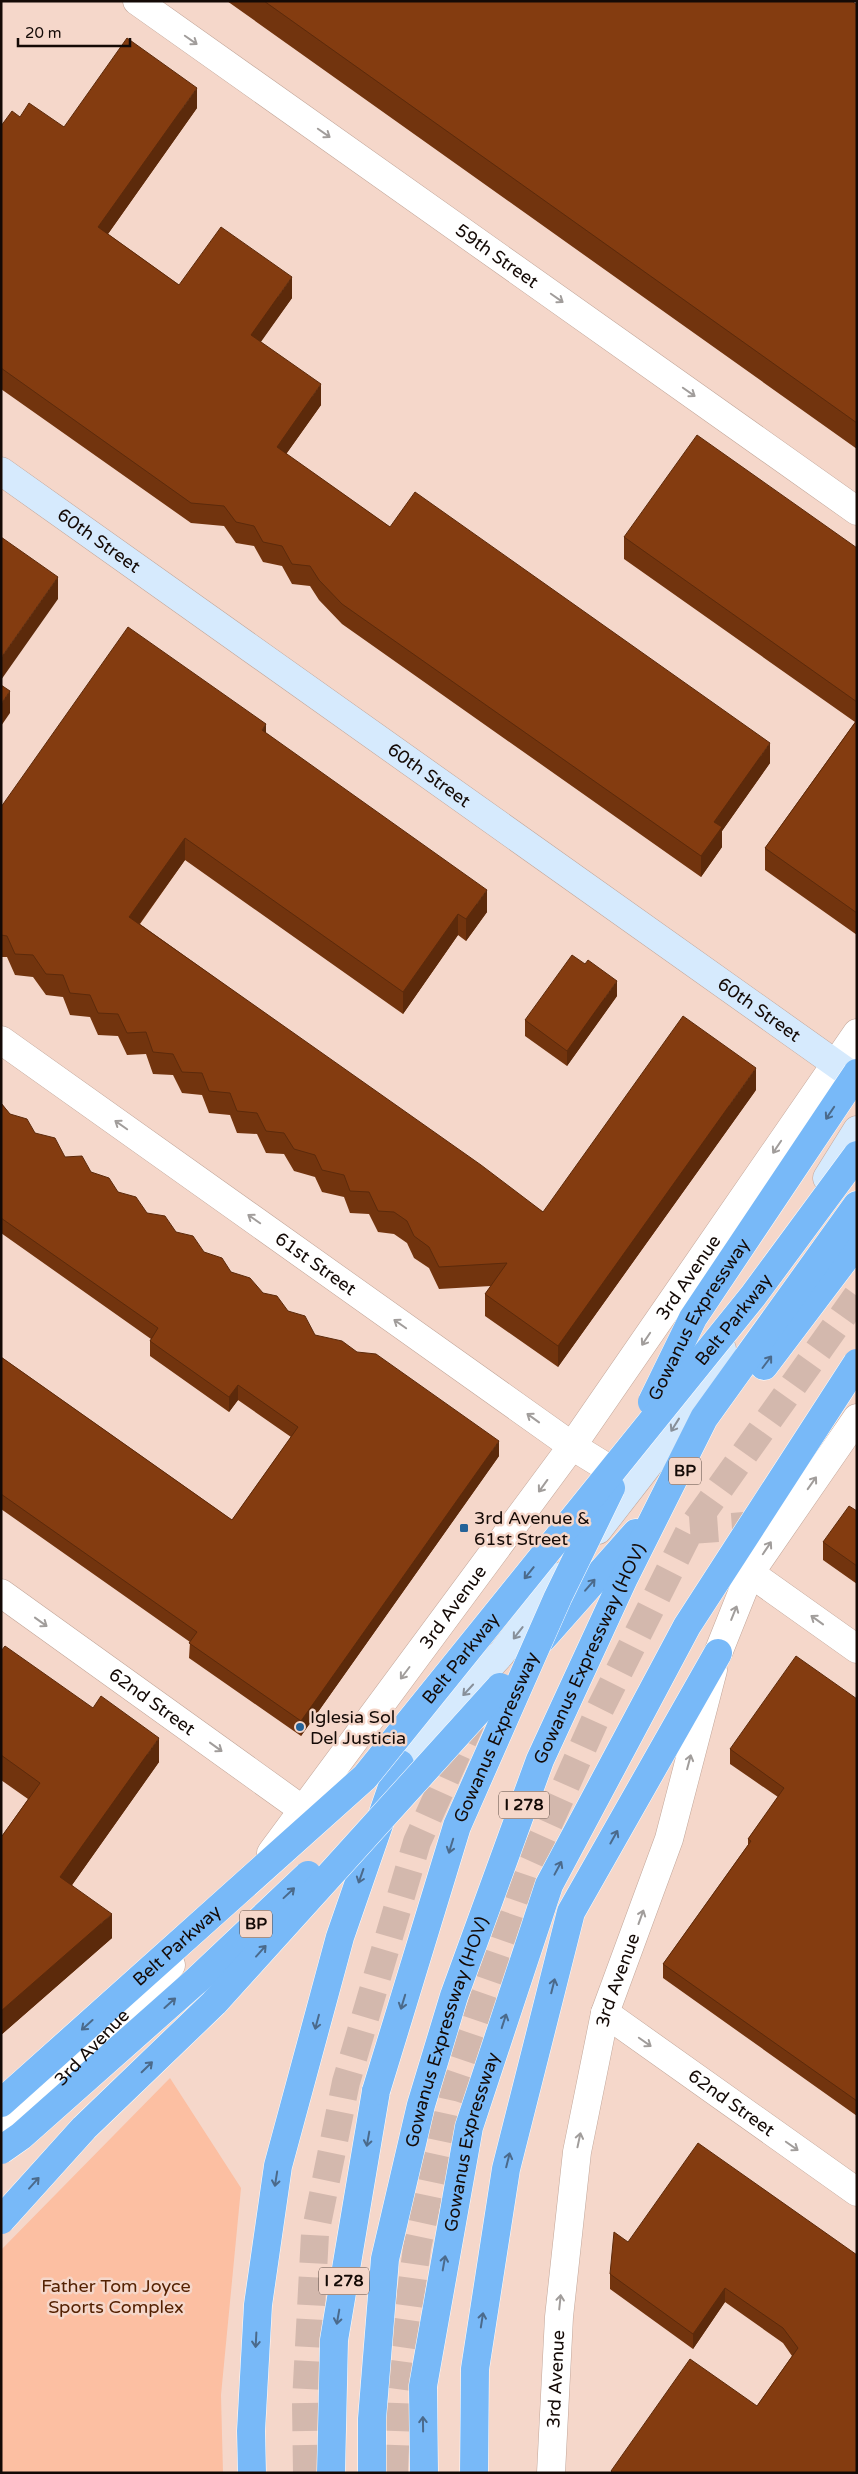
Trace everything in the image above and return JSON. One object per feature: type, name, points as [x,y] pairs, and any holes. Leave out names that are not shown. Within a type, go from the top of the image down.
[{"type":"highway","name":"Gowanus Expressway","points":[[331,2473],[334,2340],[376,2091],[458,1826],[558,1597],[694,1318],[846,1068]]},
{"type":"highway","name":"Belt Parkway","points":[[1,2103],[364,1777],[753,1296],[857,1155]]},
{"type":"highway","name":"Gowanus Expressway (HOV)","points":[[372,2473],[372,2419],[385,2259],[421,2105],[454,1996],[540,1760],[624,1578],[704,1418],[857,1205]]},
{"type":"highway","name":"BP","points":[[3,2138],[21,2136],[197,1980],[352,1833],[500,1687],[654,1512],[857,1244]]},
{"type":"highway","name":"Gowanus Expressway","points":[[424,2473],[423,2386],[468,2127],[549,1885],[687,1626],[857,1362]]},
{"type":"highway","points":[[474,2473],[474,2368],[506,2169],[572,1912],[718,1653]]},
{"type":"highway","points":[[1,2220],[84,2128],[214,2003],[500,1687]]},
{"type":"highway","points":[[252,2473],[251,2432],[258,2305],[278,2166],[340,1936],[400,1764]]},
{"type":"main road","name":"60th Street","points":[[1,471],[846,1068],[857,1079]]},
{"type":"main road","points":[[400,1764],[501,1654],[660,1450],[857,1130]]},
{"type":"street","name":"59th Street","points":[[137,1],[857,511]]},
{"type":"street","name":"3rd Avenue","points":[[3,2138],[236,1898],[572,1446],[846,1068],[857,1033]]},
{"type":"street","name":"61st Street","points":[[1,1040],[572,1446],[633,1484]]},
{"type":"street","name":"3rd Avenue","points":[[551,2473],[559,2317],[577,2152],[605,2013],[669,1839],[718,1653],[750,1573],[857,1418]]},
{"type":"street","points":[[750,1573],[857,1649]]},
{"type":"street","name":"62nd Street","points":[[1,1593],[303,1810]]},
{"type":"street","points":[[236,1898],[400,1764]]},
{"type":"street","name":"62nd Street","points":[[605,2013],[857,2192]]},
{"type":"green space","name":"Father Tom Joyce Sports Complex","points":[[170,2078],[241,2188],[221,2395],[223,2473],[1,2473],[1,2250]]},
{"type":"building","points":[[264,1],[852,1],[857,5],[857,423]]},
{"type":"building","points":[[127,38],[197,88],[98,227],[179,285],[221,227],[292,277],[251,335],[321,384],[277,447],[390,527],[415,492],[770,743],[714,822],[722,827],[701,856],[342,604],[319,580],[310,566],[292,564],[282,546],[263,542],[254,526],[236,522],[224,506],[191,503],[1,368],[1,126],[12,111],[20,117],[29,103],[64,127]]},
{"type":"building","points":[[697,435],[857,548],[857,702],[624,537]]},
{"type":"building","points":[[1,537],[58,577],[1,658]]},
{"type":"building","points":[[128,627],[266,724],[262,730],[487,890],[466,919],[458,914],[403,992],[185,838],[129,917],[481,1165],[543,1212],[683,1016],[756,1068],[558,1346],[485,1294],[507,1263],[439,1267],[429,1247],[414,1236],[407,1221],[394,1212],[378,1211],[369,1192],[350,1191],[344,1175],[322,1170],[315,1155],[294,1149],[284,1133],[266,1131],[257,1113],[237,1111],[230,1093],[209,1091],[202,1073],[182,1072],[173,1054],[153,1052],[146,1032],[127,1033],[118,1014],[98,1013],[90,995],[70,993],[63,975],[46,974],[33,955],[15,954],[7,936],[1,935],[1,807]]},
{"type":"building","points":[[1,685],[10,691],[1,704]]},
{"type":"building","points":[[857,720],[857,913],[765,848]]},
{"type":"building","points":[[572,955],[585,964],[588,960],[617,981],[567,1051],[525,1020]]},
{"type":"building","points":[[1,1103],[10,1114],[27,1119],[35,1133],[55,1138],[65,1157],[82,1156],[91,1172],[109,1178],[118,1192],[136,1197],[147,1213],[165,1216],[176,1232],[193,1236],[204,1252],[222,1258],[231,1272],[250,1278],[263,1293],[277,1296],[288,1311],[305,1316],[315,1335],[342,1341],[357,1352],[376,1354],[499,1441],[301,1721],[189,1643],[197,1632],[1,1494],[1,1357],[232,1520],[298,1427],[238,1385],[229,1397],[150,1341],[158,1328],[1,1218]]},
{"type":"building","points":[[849,1506],[857,1511],[857,1566],[823,1542]]},
{"type":"building","points":[[5,1646],[93,1708],[101,1696],[159,1738],[60,1877],[112,1914],[1,2011],[1,1835],[40,1783],[1,1755],[1,1651]]},
{"type":"building","points":[[796,1656],[857,1699],[857,2101],[663,1964],[751,1841],[748,1839],[784,1788],[730,1749]]},
{"type":"building","points":[[698,2143],[857,2255],[857,2473],[613,2473],[611,2471],[690,2359],[757,2406],[798,2348],[783,2328],[725,2288],[693,2334],[610,2274],[614,2232],[628,2242]]},
{"type":"tunnel","points":[[394,2473],[397,2395],[417,2248],[449,2099],[527,1872],[600,1709],[690,1530],[857,1296]]},
{"type":"tunnel","points":[[690,1530],[771,1524]]},
{"type":"tunnel","points":[[307,2473],[306,2402],[315,2234],[346,2082],[417,1842],[471,1722]]},
{"type":"place","name":"3rd Avenue & 61st Street","points":[[464,1528]]},
{"type":"place","name":"Iglesia Sol Del Justicia","points":[[300,1727]]}]
